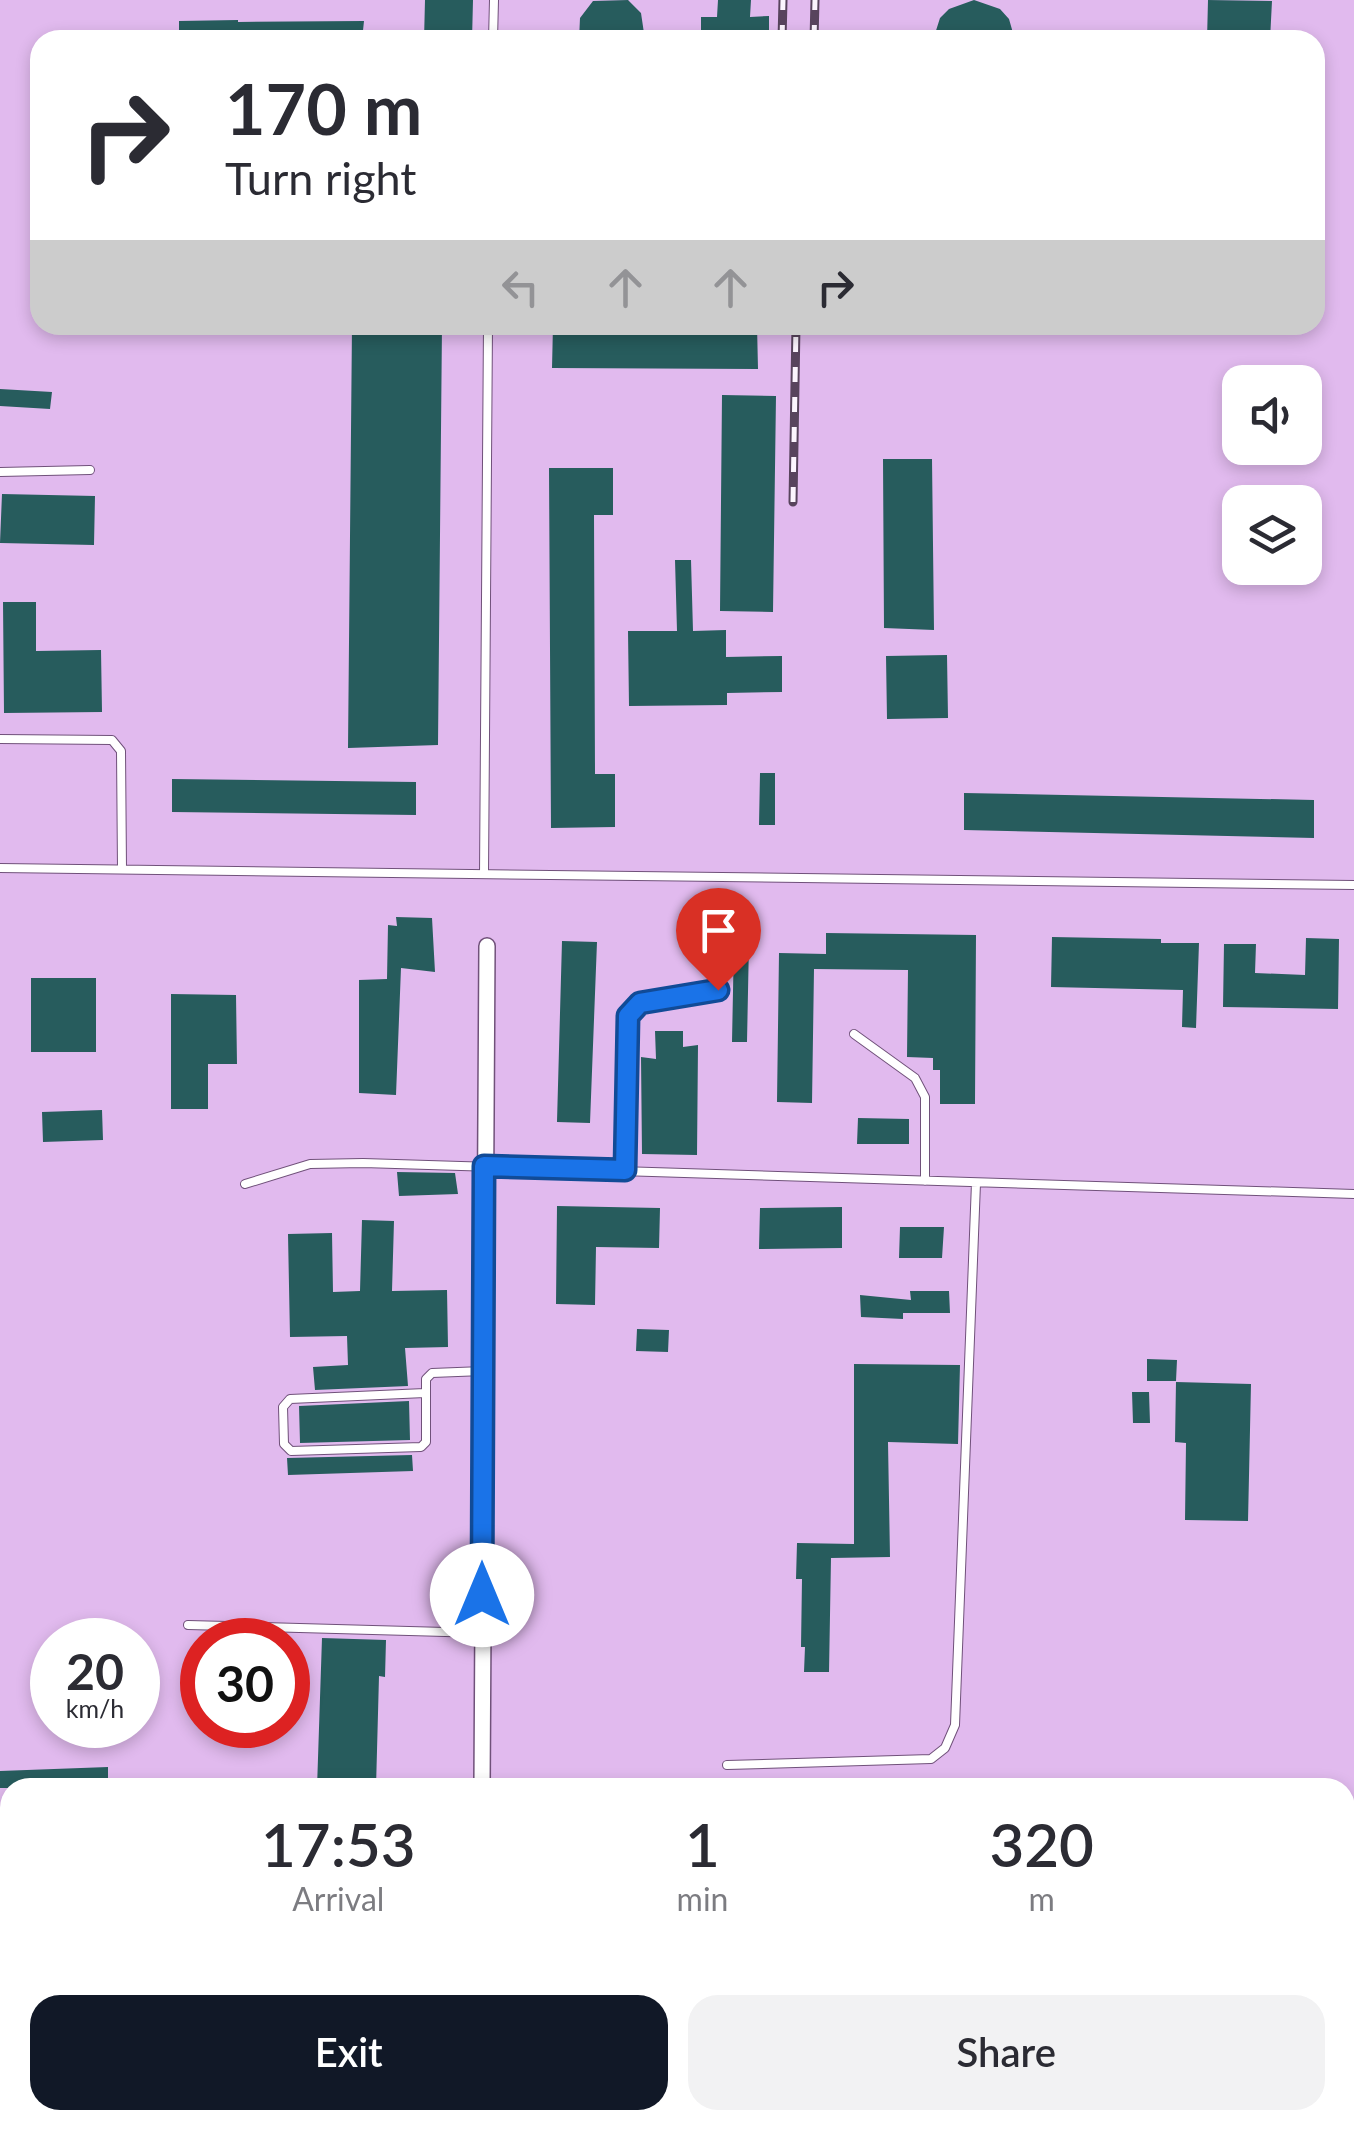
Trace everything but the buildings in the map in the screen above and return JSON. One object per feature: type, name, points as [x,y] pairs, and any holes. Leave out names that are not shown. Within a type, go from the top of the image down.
[{"type":"street","points":[[482,1778],[487,946]]},
{"type":"lane","points":[[493,30],[494,0]]},
{"type":"lane","points":[[484,874],[488,335]]},
{"type":"lane","points":[[0,472],[90,470]]},
{"type":"lane","points":[[0,739],[112,740],[121,751],[122,869]]},
{"type":"lane","points":[[0,868],[1354,885]]},
{"type":"lane","points":[[625,1170],[628,1016],[640,1003],[718,990]]},
{"type":"lane","points":[[854,1034],[922,1086],[924,1181]]},
{"type":"lane","points":[[245,1184],[310,1164],[625,1170],[1354,1194]]},
{"type":"lane","points":[[727,1765],[931,1759],[945,1748],[954,1725],[976,1182]]},
{"type":"lane","points":[[425,1392],[290,1399],[283,1407],[284,1444],[292,1450],[421,1447],[426,1442],[426,1378],[432,1373],[483,1372]]},
{"type":"lane","points":[[310,1628],[482,1632]]},
{"type":"shaded area","points":[[0,0],[1354,0],[1354,1778],[0,1778]]},
{"type":"railway","points":[[782,30],[783,0]]},
{"type":"railway","points":[[814,30],[815,0]]},
{"type":"railway","points":[[793,502],[796,335]]},
{"type":"route","points":[[482,1595],[484,1166],[625,1170],[628,1016],[640,1003],[718,990]]}]
